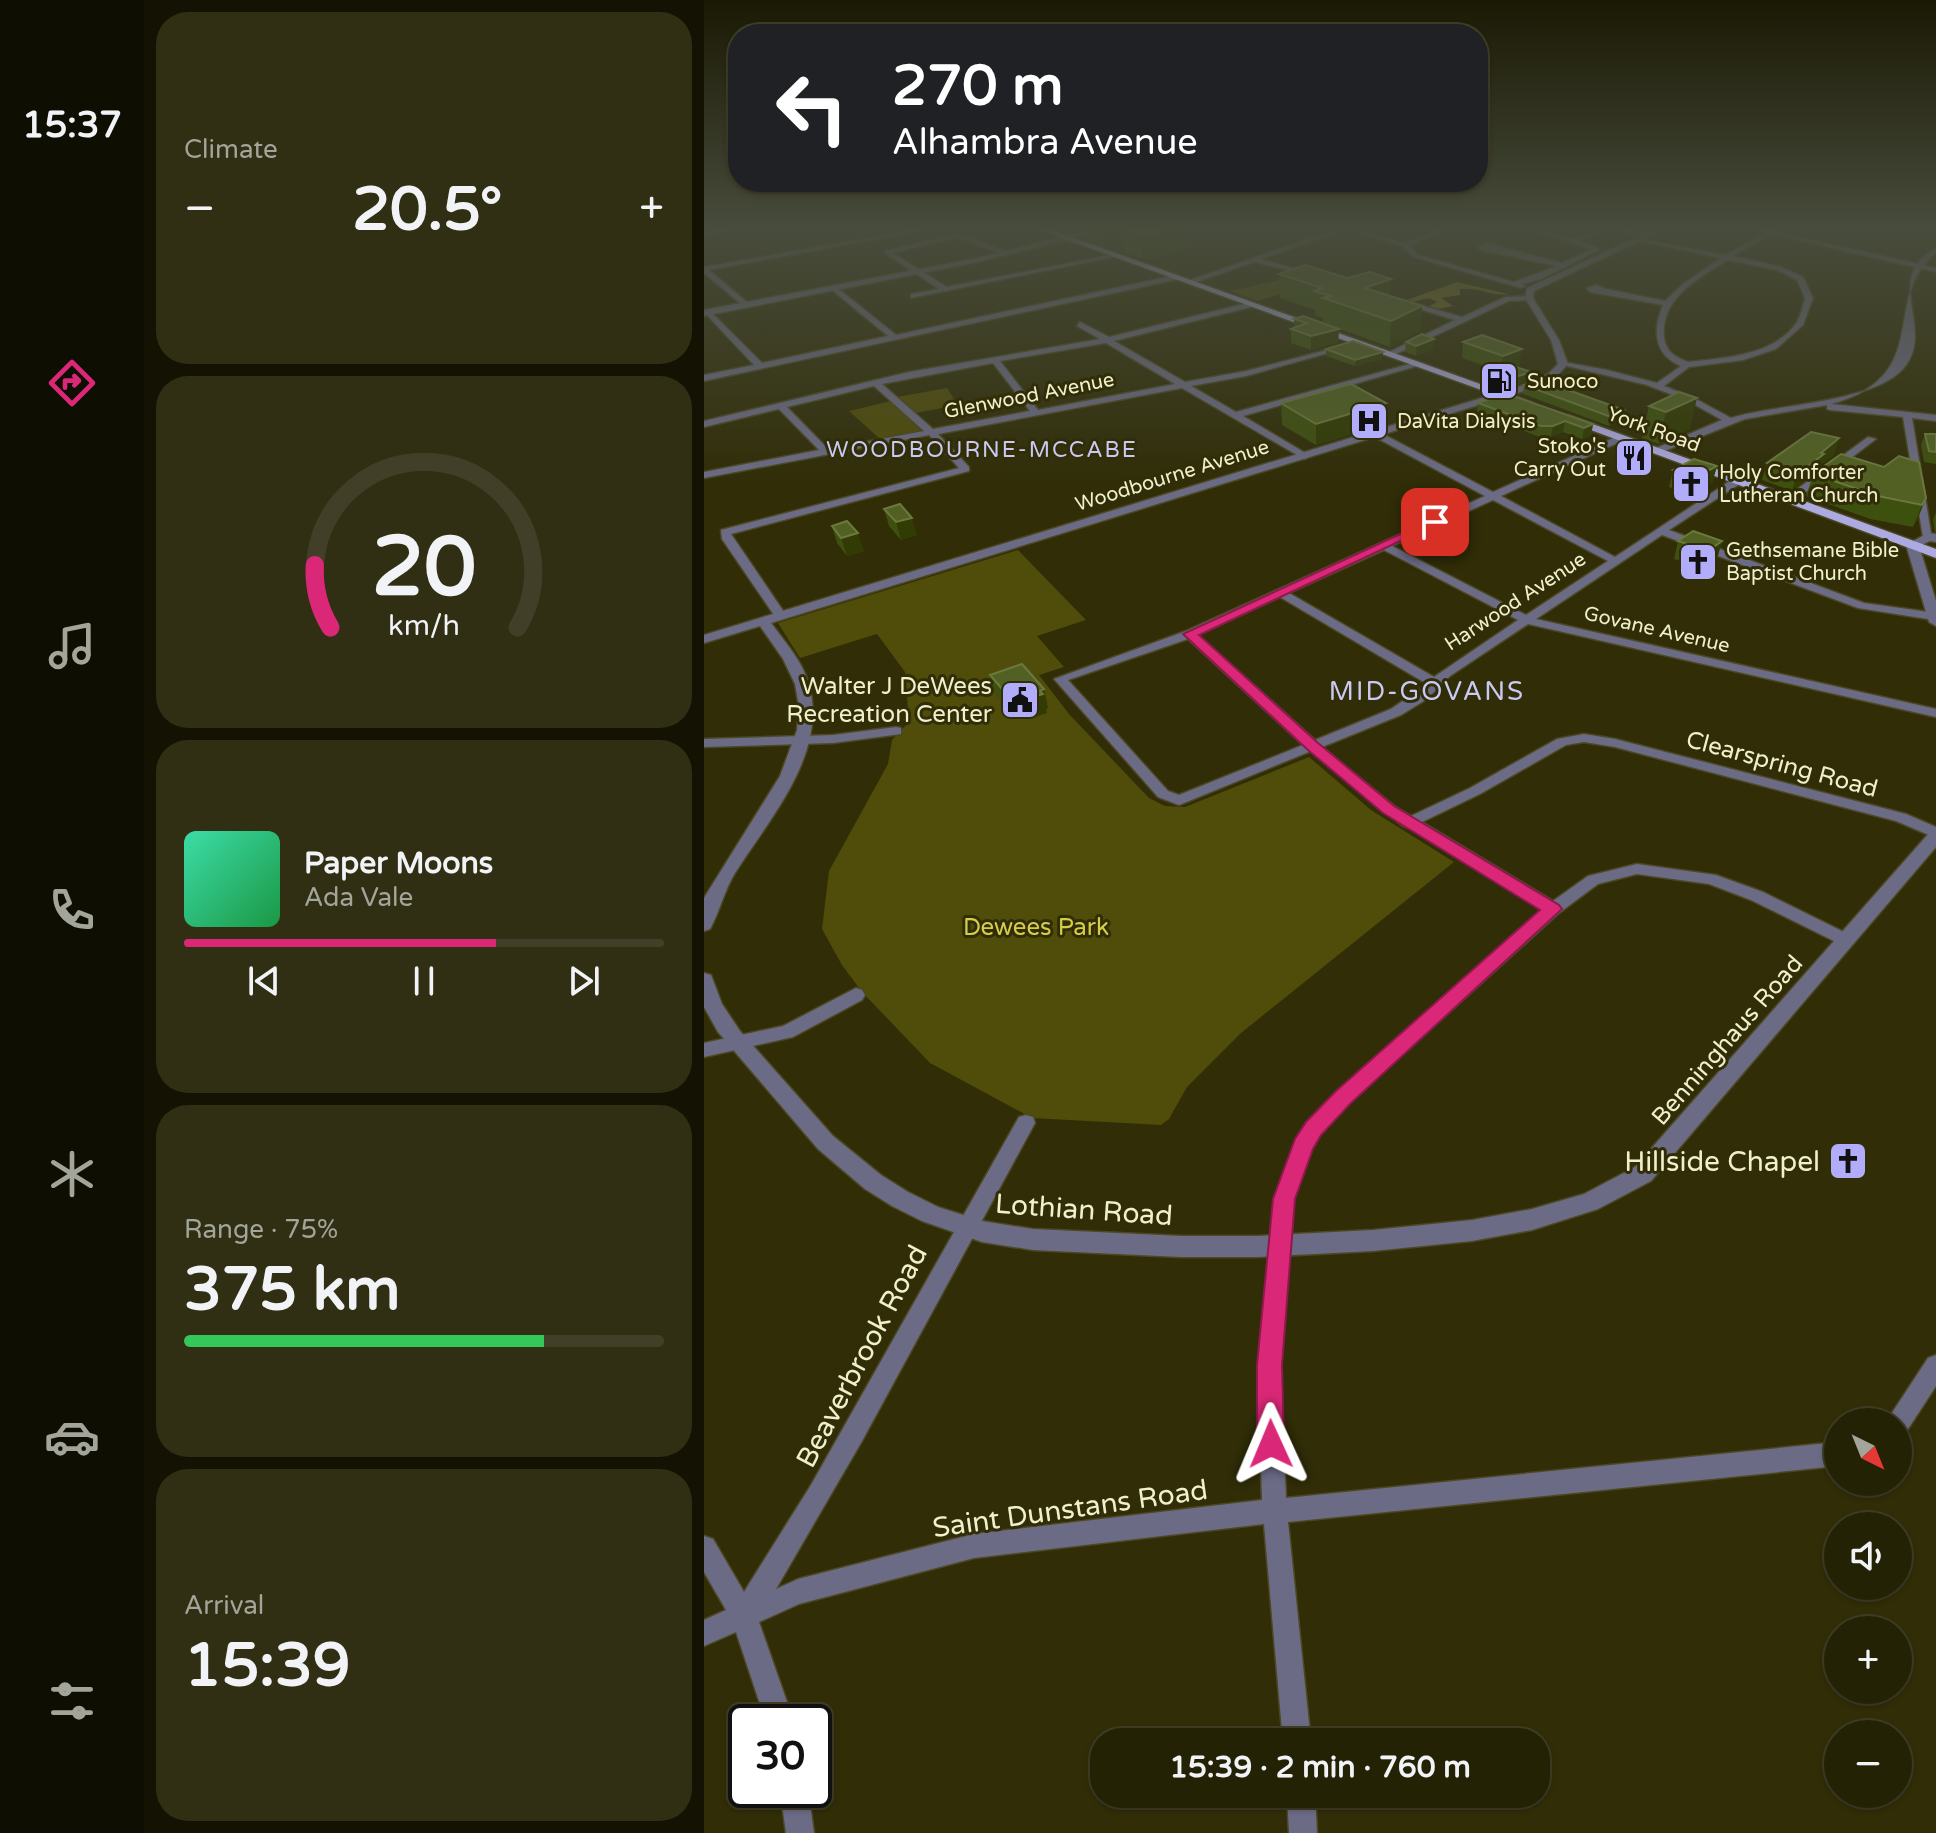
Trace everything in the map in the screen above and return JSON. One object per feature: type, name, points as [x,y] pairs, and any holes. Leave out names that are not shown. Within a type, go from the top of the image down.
[{"type":"main road","points":[[1282,315],[1539,408]]},
{"type":"main road","name":"York Road","points":[[1554,413],[1936,554]]},
{"type":"street","points":[[709,315],[760,366]]},
{"type":"street","points":[[867,315],[895,338]]},
{"type":"street","points":[[704,378],[1003,315]]},
{"type":"street","points":[[704,424],[876,383],[1108,340],[1210,315]]},
{"type":"street","points":[[1445,315],[1462,320]]},
{"type":"street","points":[[1391,353],[1474,315]]},
{"type":"street","points":[[1541,315],[1563,364],[1613,373],[1658,386],[1701,404],[1730,421]]},
{"type":"street","points":[[1663,315],[1660,322],[1662,343],[1671,359],[1687,365]]},
{"type":"street","points":[[1658,386],[1687,365],[1752,356],[1783,339],[1805,315]]},
{"type":"street","points":[[1080,324],[1304,456]]},
{"type":"street","name":"Glenwood Avenue","points":[[704,475],[1277,366],[1359,342]]},
{"type":"street","points":[[1657,451],[1730,421],[1765,412],[1819,406],[1860,394],[1899,376],[1916,361],[1929,342]]},
{"type":"street","points":[[995,360],[1035,412]]},
{"type":"street","points":[[1236,415],[1420,364]]},
{"type":"street","name":"Woodbourne Avenue","points":[[704,639],[1505,395],[1549,377],[1563,364]]},
{"type":"street","points":[[704,924],[719,885],[785,778],[802,741],[805,701],[801,683],[772,618],[725,532],[966,469],[876,383]]},
{"type":"street","points":[[781,406],[826,452]]},
{"type":"street","points":[[1819,406],[1936,418]]},
{"type":"street","points":[[1661,531],[1862,606],[1935,619],[1912,545],[1932,538],[1907,415]]},
{"type":"street","points":[[1376,434],[1615,561]]},
{"type":"street","points":[[1553,909],[1408,823],[1313,746],[1190,634],[1621,438]]},
{"type":"street","points":[[1789,500],[1851,459],[1871,439]]},
{"type":"street","points":[[1904,475],[1920,480]]},
{"type":"street","name":"Harwood Avenue","points":[[1190,634],[1060,679],[1163,794],[1179,800],[1408,706],[1435,683],[1526,620],[1737,481]]},
{"type":"street","name":"Govane Avenue","points":[[1384,546],[1526,620],[1936,713]]},
{"type":"street","points":[[1281,593],[1435,683]]},
{"type":"street","points":[[704,743],[802,741],[896,731]]},
{"type":"street","name":"Clearspring Road","points":[[1408,823],[1475,791],[1562,742],[1584,738],[1615,743],[1901,817],[1936,834]]},
{"type":"street","name":"Benninghaus Road","points":[[1280,1248],[1430,1236],[1530,1221],[1600,1198],[1626,1185],[1656,1162],[1936,834]]},
{"type":"street","points":[[1296,1728],[1275,1511],[1269,1365],[1284,1199],[1294,1164],[1313,1129],[1343,1097],[1553,909],[1593,880],[1637,869],[1678,872],[1732,885],[1846,940]]},
{"type":"street","name":"Lothian Road","points":[[704,980],[716,1012],[739,1044],[833,1153],[888,1193],[965,1227],[1014,1238],[1135,1245],[1280,1248]]},
{"type":"street","points":[[704,1050],[787,1032],[856,995]]},
{"type":"street","name":"Beaverbrook Road","points":[[744,1616],[799,1533],[890,1371],[965,1227],[1026,1123]]},
{"type":"street","points":[[1908,1408],[1936,1366]]},
{"type":"street","name":"Saint Dunstans Road","points":[[704,1633],[798,1592],[974,1546],[1275,1511],[1824,1455]]},
{"type":"street","points":[[704,1548],[744,1616],[776,1704]]},
{"type":"street","points":[[797,1808],[800,1833]]},
{"type":"street","points":[[1302,1808],[1303,1833]]},
{"type":"green space","points":[[947,388],[958,405],[915,413],[897,397]]},
{"type":"green space","points":[[891,401],[923,430],[880,439],[849,411]]},
{"type":"green space","name":"Dewees Park","points":[[1018,550],[1086,620],[1037,636],[1064,667],[1039,675],[1069,714],[1149,798],[1165,806],[1185,807],[1309,757],[1371,810],[1454,862],[1241,1033],[1187,1087],[1169,1119],[1161,1125],[1032,1118],[930,1063],[862,992],[842,965],[822,929],[829,871],[888,764],[892,740],[909,722],[905,672],[877,634],[800,658],[778,623]]},
{"type":"building","points":[[1372,315],[1404,315],[1391,321]]},
{"type":"building","points":[[1303,316],[1339,329],[1311,336],[1291,329],[1307,323],[1294,319]]},
{"type":"building","points":[[1422,334],[1434,339],[1416,346],[1406,342]]},
{"type":"building","points":[[1482,335],[1522,349],[1503,356],[1463,342]]},
{"type":"building","points":[[1353,341],[1383,352],[1355,360],[1326,349]]},
{"type":"building","points":[[1504,363],[1531,372],[1509,379],[1485,371]]},
{"type":"building","points":[[1548,376],[1562,381],[1554,385],[1624,410],[1611,417],[1524,385]]},
{"type":"building","points":[[1351,384],[1386,403],[1316,424],[1281,403]]},
{"type":"building","points":[[1679,392],[1697,398],[1666,412],[1649,406]]},
{"type":"building","points":[[1505,393],[1593,424],[1584,428],[1565,421],[1553,426],[1541,426],[1478,403]]},
{"type":"building","points":[[1811,432],[1839,438],[1797,474],[1767,463]]},
{"type":"building","points":[[1925,434],[1936,434],[1936,452],[1929,451]]},
{"type":"building","points":[[1841,454],[1884,467],[1899,456],[1919,462],[1926,498],[1922,505],[1878,496],[1813,474]]},
{"type":"building","points":[[1694,459],[1717,466],[1695,478],[1673,470]]},
{"type":"building","points":[[900,504],[912,518],[896,522],[884,509]]},
{"type":"building","points":[[847,521],[858,533],[841,538],[832,526]]},
{"type":"building","points":[[1693,531],[1722,541],[1701,556],[1684,550],[1690,545],[1678,541]]},
{"type":"building","points":[[1022,664],[1044,689],[1040,691],[1043,694],[1022,697],[1013,687],[1003,690],[990,675]]},
{"type":"place","name":"Sunoco","points":[[1499,381]]},
{"type":"place","name":"DaVita Dialysis","points":[[1369,421]]},
{"type":"place","name":"Stoko's Carry Out","points":[[1634,458]]},
{"type":"place","name":"Holy Comforter Lutheran Church","points":[[1691,484]]},
{"type":"place","name":"Gethsemane Bible Baptist Church","points":[[1698,562]]},
{"type":"place","name":"Walter J DeWees Recreation Center","points":[[1020,700]]},
{"type":"place","name":"Hillside Chapel","points":[[1848,1161]]},
{"type":"district","name":"WOODBOURNE-MCCABE","points":[[982,449]]},
{"type":"district","name":"MID-GOVANS","points":[[1427,691]]},
{"type":"route","points":[[1271,1444],[1269,1365],[1284,1199],[1303,1146],[1313,1129],[1343,1097],[1553,909],[1389,809],[1313,746],[1190,634],[1435,522]]}]
